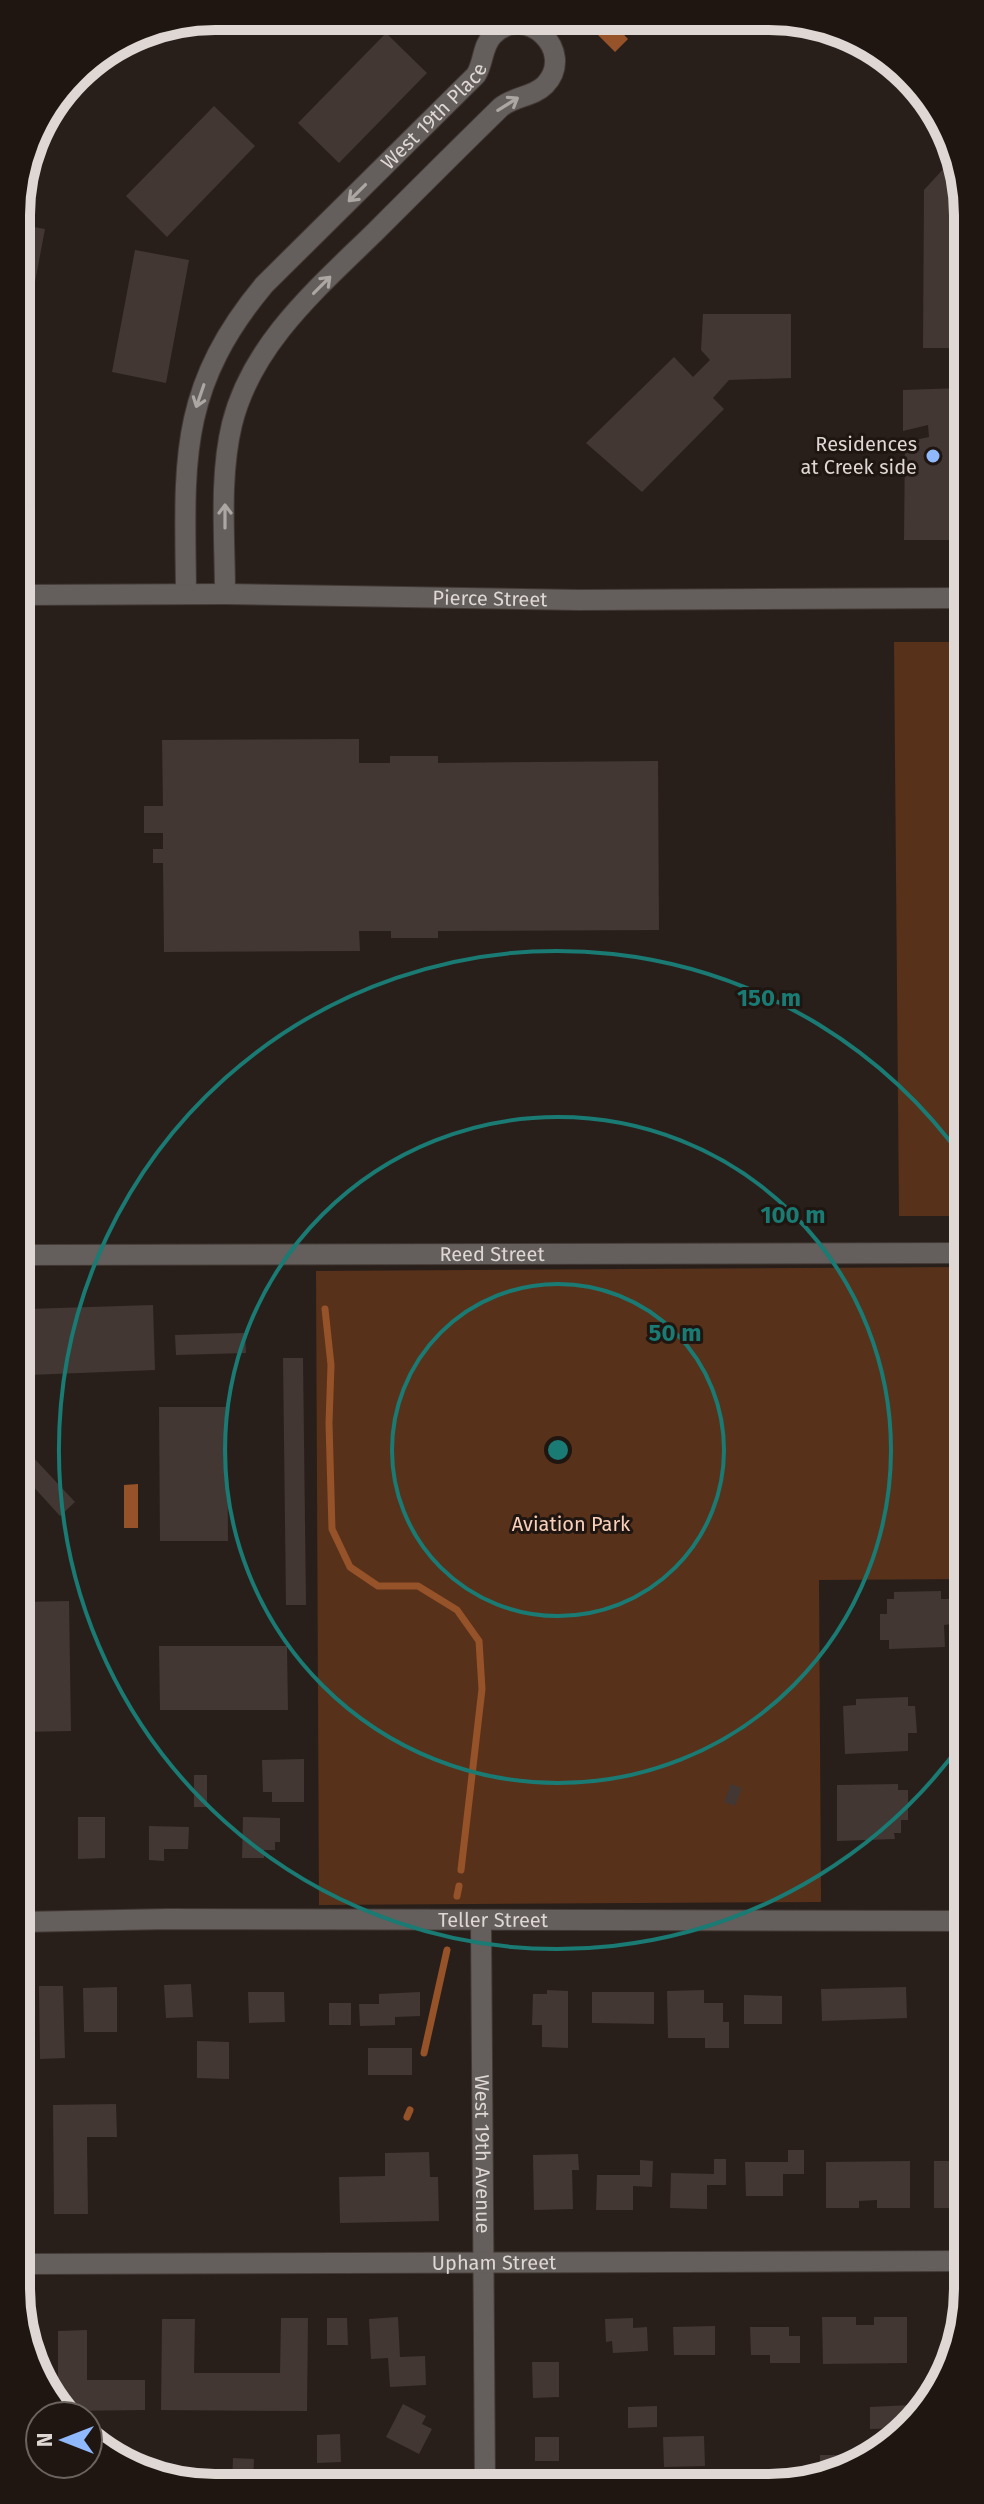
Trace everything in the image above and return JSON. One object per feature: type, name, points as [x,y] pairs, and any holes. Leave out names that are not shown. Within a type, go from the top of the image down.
[{"type":"street","name":"West 19th Place","points":[[186,594],[185,494],[189,436],[202,388],[229,333],[264,285],[476,75],[485,46],[500,30]]},
{"type":"street","name":"West 19th Place","points":[[225,594],[225,494],[229,442],[239,403],[258,363],[294,313],[501,107],[516,98],[534,93],[548,81],[555,64],[555,54],[548,38],[538,30]]},
{"type":"street","name":"Pierce Street","points":[[30,595],[225,594],[579,600],[954,598]]},
{"type":"street","name":"Reed Street","points":[[30,1255],[954,1253]]},
{"type":"street","name":"Teller Street","points":[[30,1922],[168,1919],[954,1921]]},
{"type":"street","name":"West 19th Avenue","points":[[481,1922],[485,2474]]},
{"type":"street","name":"Upham Street","points":[[30,2264],[954,2261]]},
{"type":"green space","points":[[894,642],[954,642],[954,1216],[899,1216]]},
{"type":"green space","name":"Aviation Park","points":[[954,1267],[954,1579],[819,1580],[821,1902],[319,1905],[316,1271]]},
{"type":"shaded area","points":[[593,30],[619,30],[628,39],[615,52]]},
{"type":"shaded area","points":[[138,1484],[138,1528],[124,1528],[124,1485]]},
{"type":"building","points":[[386,33],[427,73],[339,163],[298,123]]},
{"type":"building","points":[[214,106],[255,146],[167,237],[126,196]]},
{"type":"building","points":[[947,165],[954,215],[954,348],[923,348],[924,190]]},
{"type":"building","points":[[30,226],[45,229],[30,309]]},
{"type":"building","points":[[135,250],[189,260],[166,383],[112,372]]},
{"type":"building","points":[[703,314],[791,314],[791,378],[729,380],[713,398],[724,409],[642,492],[586,443],[674,357],[693,377],[710,360],[701,350]]},
{"type":"building","name":"Residences at Creek side","points":[[954,388],[954,540],[904,540],[905,442],[929,437],[928,425],[903,431],[903,390]]},
{"type":"building","points":[[359,739],[359,763],[390,763],[390,756],[438,756],[438,763],[658,761],[659,930],[438,931],[438,938],[391,938],[391,931],[359,931],[360,951],[164,952],[163,863],[153,863],[153,849],[163,849],[163,833],[144,833],[144,806],[163,806],[162,740]]},
{"type":"building","points":[[153,1305],[155,1370],[30,1375],[30,1309]]},
{"type":"building","points":[[245,1333],[246,1353],[176,1355],[175,1335]]},
{"type":"building","points":[[283,1358],[303,1358],[306,1605],[286,1605]]},
{"type":"building","points":[[159,1407],[227,1407],[228,1541],[160,1541]]},
{"type":"building","points":[[30,1456],[75,1502],[60,1516],[30,1483]]},
{"type":"building","points":[[941,1591],[941,1599],[951,1599],[951,1624],[944,1625],[945,1647],[889,1649],[889,1640],[880,1640],[880,1614],[887,1614],[887,1599],[894,1599],[894,1592]]},
{"type":"building","points":[[69,1601],[71,1731],[30,1732],[30,1602]]},
{"type":"building","points":[[159,1646],[287,1646],[288,1710],[160,1710]]},
{"type":"building","points":[[908,1697],[908,1706],[915,1706],[917,1733],[908,1733],[908,1751],[845,1754],[843,1706],[856,1705],[856,1699]]},
{"type":"building","points":[[304,1759],[304,1802],[272,1802],[272,1792],[263,1792],[262,1760]]},
{"type":"building","points":[[194,1775],[207,1775],[207,1807],[194,1807]]},
{"type":"building","points":[[731,1784],[742,1788],[735,1806],[724,1802]]},
{"type":"building","points":[[898,1784],[898,1790],[908,1790],[908,1820],[901,1820],[901,1833],[894,1833],[895,1839],[837,1841],[837,1785]]},
{"type":"building","points":[[78,1817],[105,1817],[105,1858],[78,1859]]},
{"type":"building","points":[[243,1817],[280,1818],[280,1842],[275,1842],[275,1850],[264,1850],[264,1858],[242,1858]]},
{"type":"building","points":[[30,1820],[34,1820],[35,1877],[30,1877]]},
{"type":"building","points":[[149,1826],[189,1827],[188,1849],[164,1849],[164,1861],[149,1860]]},
{"type":"building","points":[[191,1984],[193,2017],[166,2018],[164,1985]]},
{"type":"building","points":[[39,1986],[63,1986],[65,2058],[40,2059]]},
{"type":"building","points":[[117,1987],[117,2032],[84,2032],[83,1988]]},
{"type":"building","points":[[906,1987],[907,2018],[822,2021],[821,1989]]},
{"type":"building","points":[[547,1990],[568,1991],[568,2048],[542,2047],[542,2025],[532,2025],[533,1994],[547,1994]]},
{"type":"building","points":[[704,1990],[704,2003],[723,2003],[723,2022],[729,2022],[729,2048],[705,2048],[705,2038],[668,2038],[667,1991]]},
{"type":"building","points":[[248,1992],[284,1992],[285,2022],[249,2023]]},
{"type":"building","points":[[420,1992],[420,2016],[395,2017],[395,2025],[360,2026],[359,2004],[379,2004],[379,1994]]},
{"type":"building","points":[[592,1992],[654,1992],[654,2024],[592,2023]]},
{"type":"building","points":[[744,1995],[782,1996],[782,2024],[744,2024]]},
{"type":"building","points":[[329,2003],[351,2003],[351,2025],[329,2025]]},
{"type":"building","points":[[197,2041],[229,2042],[229,2079],[197,2078]]},
{"type":"building","points":[[368,2048],[412,2048],[412,2075],[368,2075]]},
{"type":"building","points":[[116,2104],[117,2137],[87,2137],[88,2214],[54,2214],[53,2105]]},
{"type":"building","points":[[788,2150],[804,2150],[804,2174],[783,2174],[783,2196],[746,2196],[745,2162],[788,2162]]},
{"type":"building","points":[[429,2152],[430,2177],[438,2177],[439,2221],[340,2223],[339,2177],[385,2176],[385,2153]]},
{"type":"building","points":[[954,2152],[954,2208],[934,2208],[934,2161],[952,2161]]},
{"type":"building","points":[[578,2154],[579,2170],[572,2170],[573,2209],[534,2210],[533,2155]]},
{"type":"building","points":[[714,2159],[726,2159],[726,2185],[707,2185],[707,2209],[670,2208],[671,2173],[714,2174]]},
{"type":"building","points":[[640,2160],[653,2161],[652,2187],[633,2186],[633,2210],[596,2210],[597,2175],[640,2175]]},
{"type":"building","points":[[910,2161],[910,2208],[877,2208],[877,2200],[859,2201],[859,2208],[826,2208],[826,2162]]},
{"type":"building","points":[[398,2317],[400,2357],[425,2356],[426,2385],[390,2387],[388,2358],[371,2359],[369,2319]]},
{"type":"building","points":[[822,2317],[856,2317],[856,2325],[874,2325],[874,2317],[907,2317],[907,2363],[823,2364]]},
{"type":"building","points":[[281,2318],[308,2318],[307,2411],[161,2410],[162,2319],[195,2319],[194,2373],[280,2373]]},
{"type":"building","points":[[327,2318],[347,2318],[348,2345],[327,2345]]},
{"type":"building","points":[[633,2318],[633,2328],[647,2327],[648,2351],[613,2353],[612,2341],[606,2342],[605,2319]]},
{"type":"building","points":[[715,2326],[715,2355],[674,2355],[673,2327]]},
{"type":"building","points":[[750,2327],[789,2327],[789,2336],[800,2336],[800,2363],[770,2363],[770,2355],[751,2355]]},
{"type":"building","points":[[87,2330],[87,2380],[145,2380],[145,2410],[104,2411],[104,2400],[67,2400],[58,2387],[58,2331]]},
{"type":"building","points":[[532,2362],[559,2362],[559,2397],[533,2398]]},
{"type":"building","points":[[403,2404],[426,2416],[422,2424],[432,2429],[419,2454],[386,2437]]},
{"type":"building","points":[[911,2405],[911,2407],[890,2428],[870,2429],[870,2407]]},
{"type":"building","points":[[657,2406],[657,2427],[628,2428],[628,2407]]},
{"type":"building","points":[[340,2434],[341,2462],[317,2463],[317,2435]]},
{"type":"building","points":[[704,2436],[705,2466],[664,2467],[663,2437]]},
{"type":"building","points":[[535,2437],[559,2437],[559,2461],[535,2461]]},
{"type":"building","points":[[820,2455],[844,2455],[844,2458],[820,2467]]},
{"type":"building","points":[[233,2458],[254,2459],[253,2474],[232,2474]]},
{"type":"waterway","points":[[325,1309],[331,1365],[332,1529],[350,1567],[378,1586],[418,1586],[457,1610],[479,1641],[482,1689],[461,1870]]},
{"type":"waterway","points":[[457,1896],[459,1886]]},
{"type":"waterway","points":[[424,2053],[447,1950]]},
{"type":"waterway","points":[[407,2117],[410,2110]]},
{"type":"place","name":"Residences at Creek side","points":[[933,456]]}]
